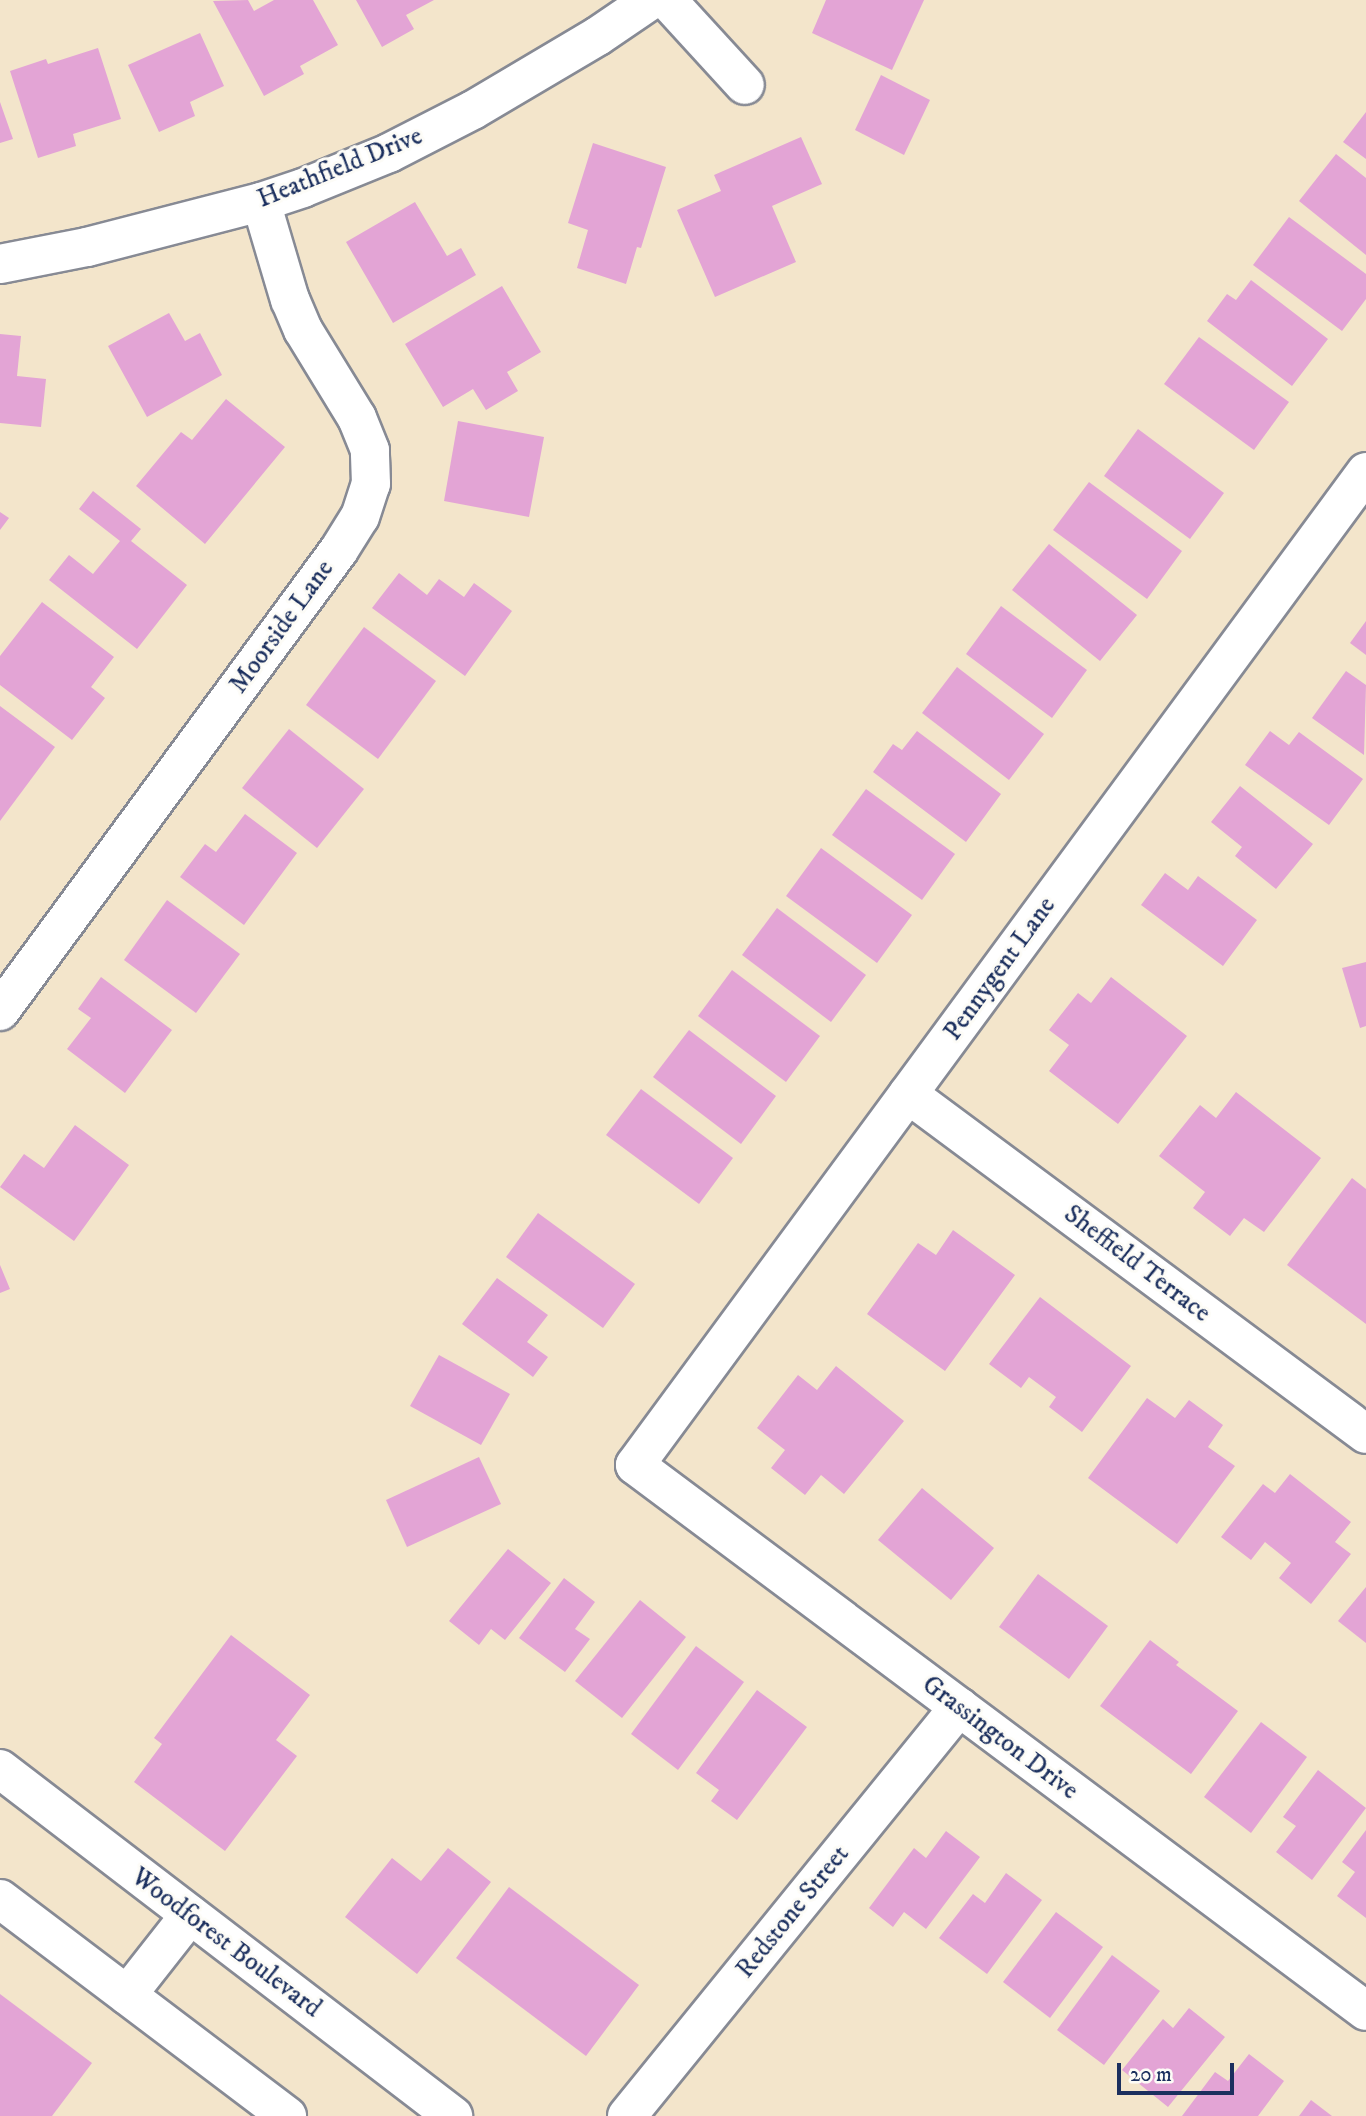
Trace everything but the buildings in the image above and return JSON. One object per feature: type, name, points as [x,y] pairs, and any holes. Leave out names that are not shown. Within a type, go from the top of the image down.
[{"type":"street","name":"Heathfield Drive","points":[[0,264],[87,247],[261,202],[389,153],[473,110],[598,36],[651,0]]},
{"type":"street","points":[[667,0],[745,85]]},
{"type":"street","name":"Moorside Lane","points":[[0,1011],[339,550],[360,517],[371,484],[370,450],[357,418],[303,330],[290,300],[261,202]]},
{"type":"street","name":"Pennygent Lane","points":[[635,1465],[1366,472]]},
{"type":"street","name":"Sheffield Terrace","points":[[908,1094],[1366,1434]]},
{"type":"street","name":"Grassington Drive","points":[[635,1465],[1366,2011]]},
{"type":"street","name":"Redstone Street","points":[[627,2116],[959,1707]]},
{"type":"street","name":"Woodforest Boulevard","points":[[0,1769],[453,2116]]},
{"type":"street","points":[[0,1899],[287,2116]]},
{"type":"street","points":[[128,1995],[190,1915]]}]
